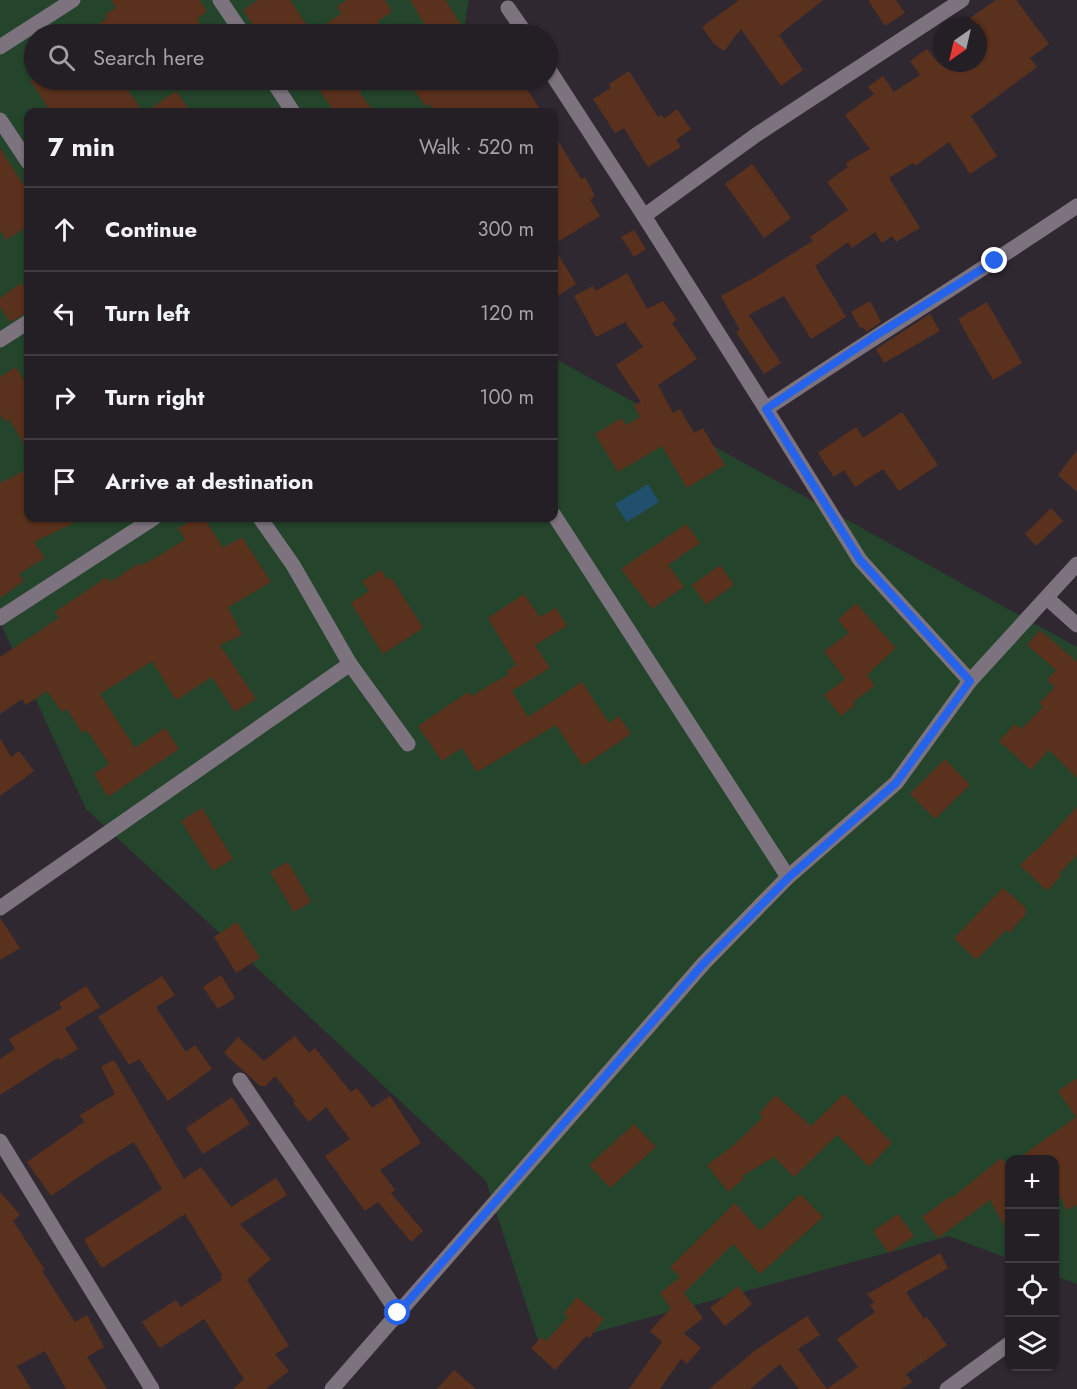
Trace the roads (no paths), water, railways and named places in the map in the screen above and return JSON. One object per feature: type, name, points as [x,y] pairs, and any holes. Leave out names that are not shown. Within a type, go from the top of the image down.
[{"type":"street","points":[[36,24],[73,0]]},
{"type":"street","points":[[220,0],[236,24]]},
{"type":"street","points":[[644,216],[756,135],[962,0]]},
{"type":"street","points":[[510,3],[521,24]]},
{"type":"street","points":[[0,47],[24,32]]},
{"type":"street","points":[[558,83],[860,560],[970,681]]},
{"type":"street","points":[[279,90],[290,108]]},
{"type":"street","points":[[0,120],[24,156]]},
{"type":"street","points":[[766,409],[1077,206]]},
{"type":"street","points":[[0,340],[24,325]]},
{"type":"street","points":[[558,521],[788,878]]},
{"type":"street","points":[[0,618],[148,522]]},
{"type":"street","points":[[263,522],[293,565],[350,663],[408,744]]},
{"type":"street","points":[[332,1389],[704,963],[788,878],[896,783],[970,681],[1077,564]]},
{"type":"street","points":[[1047,598],[1077,625]]},
{"type":"street","points":[[0,908],[350,663]]},
{"type":"street","points":[[240,1080],[398,1313]]},
{"type":"street","points":[[0,1141],[152,1389]]},
{"type":"street","points":[[947,1389],[1005,1347]]},
{"type":"water","points":[[648,484],[659,502],[627,522],[615,504]]}]
